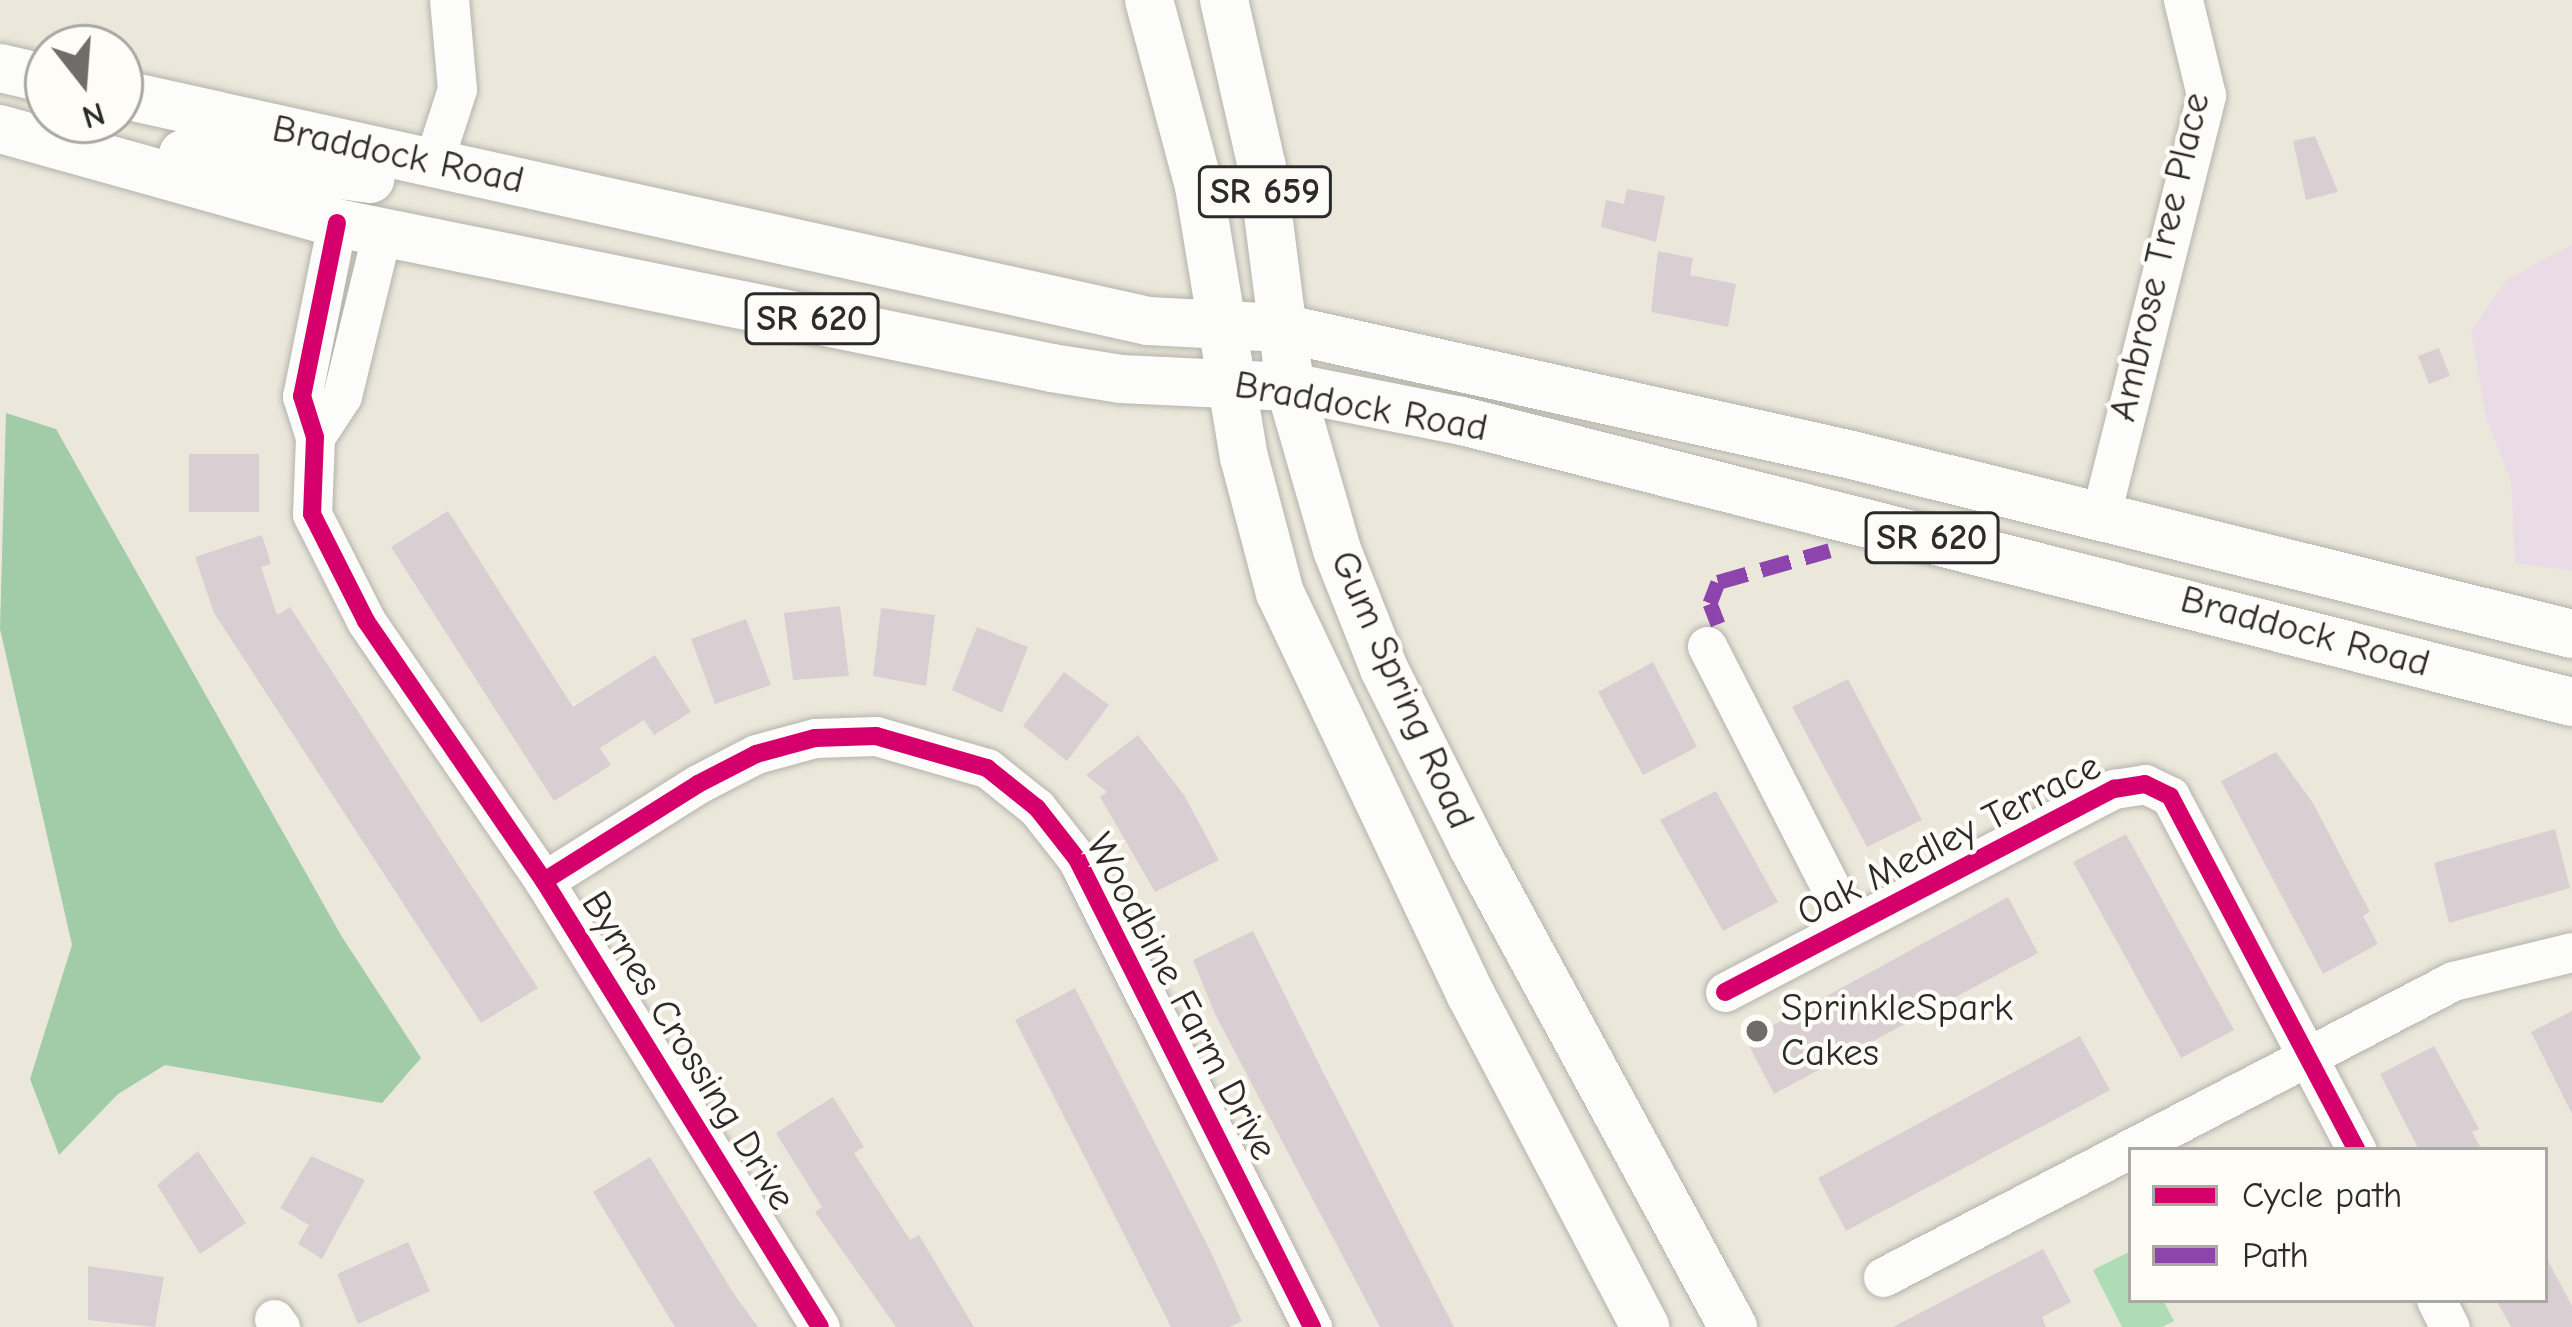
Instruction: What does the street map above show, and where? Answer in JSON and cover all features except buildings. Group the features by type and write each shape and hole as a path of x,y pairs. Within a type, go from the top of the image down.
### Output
{"main road":[{"name":"Gum Spring Road","path":"1149,0 1199,186 1232,383 1280,593 1310,667 1646,1327"},
{"name":"Gum Spring Road","path":"1224,0 1262,166 1290,387 1319,498 1384,669 1733,1327"},
{"name":"Braddock Road","path":"144,99 1148,321 1282,328 2101,514 2572,634"},
{"name":"Braddock Road","path":"0,129 359,228 1052,368 1290,387 1462,421 2572,702"},
{"path":"0,129 365,179 434,163"},
{"path":"1826,513 1862,497 1886,498 2076,534 2101,514"},
{"path":"2346,643 2373,626 2390,628 2572,673"}],"street":[{"path":"434,163 458,89 449,0"},
{"name":"Ambrose Tree Place","path":"2101,514 2206,95 2183,0"},
{"name":"Byrnes Crossing Drive","path":"359,228 302,396 315,436 312,514 366,621 544,881 820,1327"},
{"path":"1707,646 1850,924"},
{"name":"Woodbine Farm Drive","path":"544,881 698,784 756,754 815,738 876,736 987,768 1037,808 1077,859 1312,1327"},
{"name":"Oak Medley Terrace","path":"1725,992 2114,789 2145,784 2170,796 2355,1147"},
{"path":"2132,1147 2453,981 2572,952"},
{"path":"1883,1277 2128,1149"}],"shaded area":[{"path":"2572,245 2572,570 2515,564 2511,481 2486,418 2471,331 2507,279"}],"green space":[{"path":"6,413 56,429 342,937 421,1058 382,1103 165,1065 118,1094 59,1155 30,1079 72,945 0,629"},
{"path":"2128,1252 2128,1303 2165,1303 2174,1321 2162,1327 2122,1327 2093,1270"}],"marked path":[{"path":"1718,624 1710,603 1718,582 1830,550"}],"cycle path":[{"path":"337,223 302,396 315,437 312,514 366,621 544,881 820,1327"},
{"path":"544,881 698,784 756,754 815,738 876,736 987,768 1037,808 1077,859 1312,1327"},
{"path":"1725,992 2114,789 2145,784 2170,796 2355,1147"}],"place":[{"name":"SprinkleSpark Cakes","path":"1757,1031"}]}
